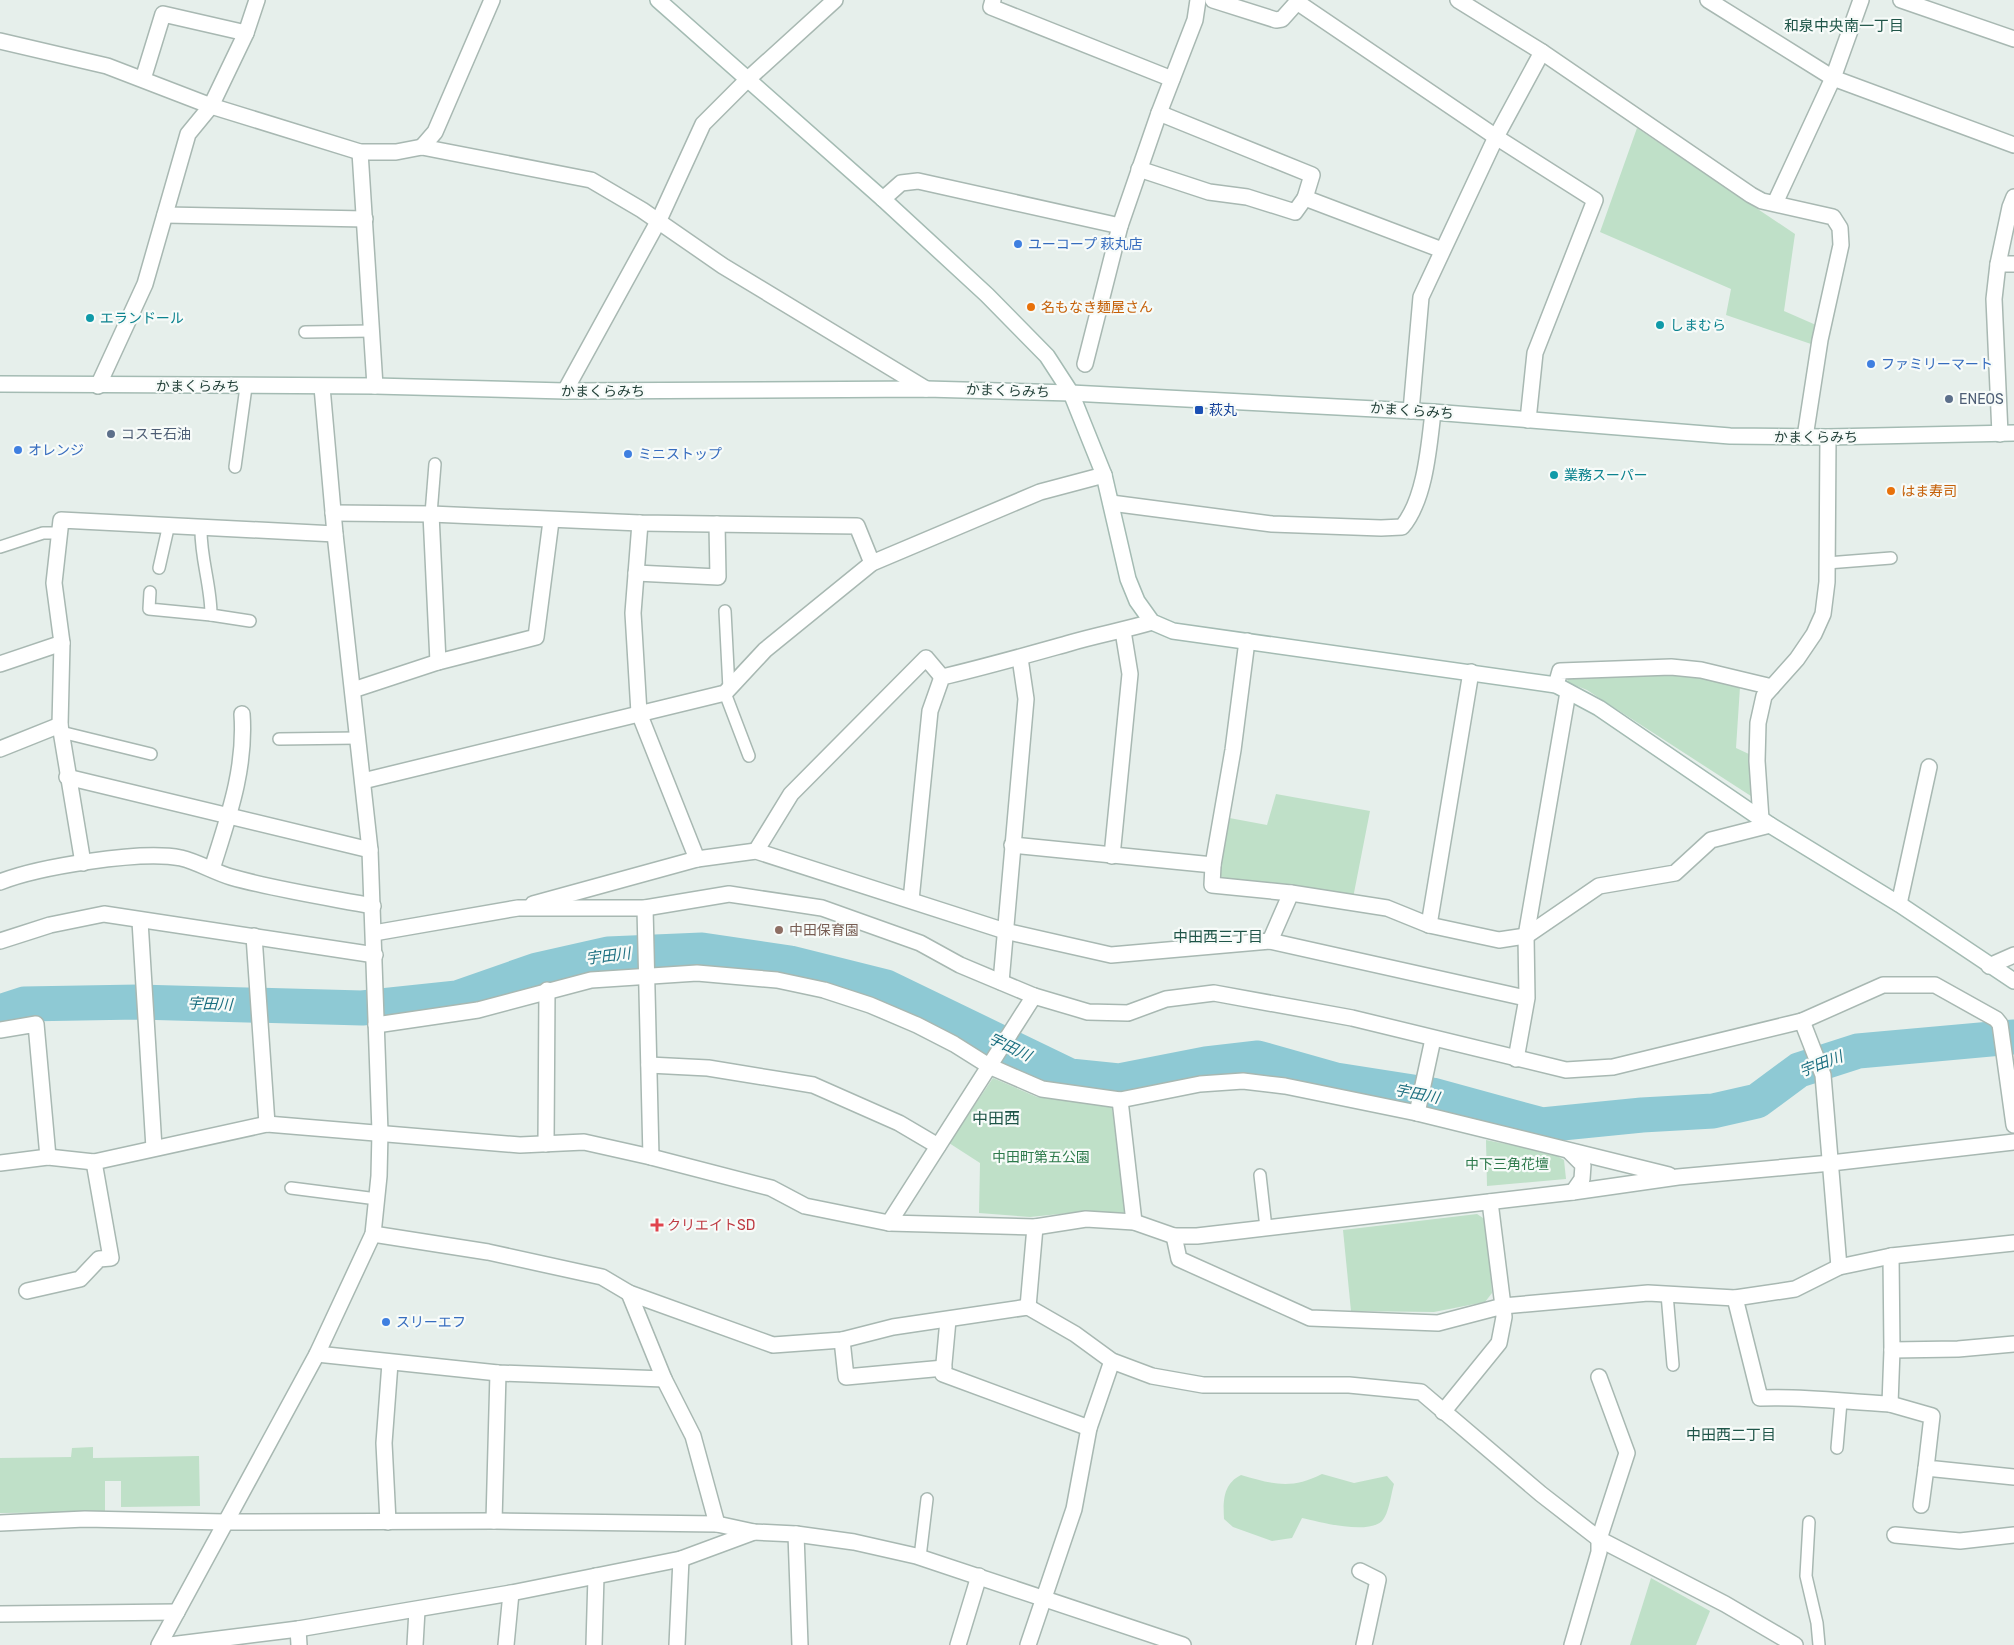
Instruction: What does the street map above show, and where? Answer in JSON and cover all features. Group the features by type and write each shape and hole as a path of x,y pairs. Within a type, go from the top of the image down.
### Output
{"street":[{"path":"98,386 145,284 188,134 211,106 246,33 257,0"},
{"path":"422,147 435,132 492,0"},
{"path":"658,0 883,199 1034,341 1071,393 1104,475 1128,579 1137,601 1152,622 1173,631 1471,672 1562,688 1599,708 1766,822 1899,904 2014,981"},
{"path":"566,391 659,220 703,124 748,79 835,0"},
{"path":"993,0 991,7 1172,79"},
{"path":"1084,364 1120,226 1159,113 1195,20 1198,0"},
{"path":"1213,0 1276,20 1282,19 1298,1 1496,137 1596,200 1535,353 1528,420"},
{"path":"1458,0 1542,52 1751,195 1832,217 1840,228 1842,236 1820,340 1805,438"},
{"path":"1708,0 1832,78 2014,145"},
{"path":"1775,203 1832,78 1862,0"},
{"path":"1901,0 2014,39"},
{"path":"143,79 163,14 246,33"},
{"path":"0,41 107,66 211,106 360,152 396,152 422,147 591,180 659,220 723,266 926,389"},
{"path":"1411,411 1421,297 1496,137 1542,52"},
{"path":"1139,169 1209,192 1247,197 1296,212 1305,198 1312,175 1159,113"},
{"path":"360,152 375,386"},
{"path":"883,199 901,183 918,181 1120,226"},
{"path":"2007,433 1994,300 1998,264 2010,207 2014,197"},
{"path":"1305,198 1442,250"},
{"path":"165,215 365,219"},
{"path":"1998,264 2014,264"},
{"name":"かまくらみち","path":"0,384 246,387 375,386 566,391 926,389 1071,393 1433,412 1730,436 1805,438 2007,433"},
{"path":"160,1645 225,1522 318,1354 373,1234 377,1199 380,1132 370,850 335,534 322,387"},
{"path":"1111,503 1272,524 1402,527 1411,516 1427,465 1433,412"},
{"path":"1766,822 1757,761 1758,723 1764,696 1797,660 1814,634 1823,614 1827,563 1828,437"},
{"path":"363,781 727,691 765,650 872,562 1040,492 1104,475"},
{"path":"333,513 431,514 552,521 857,526 872,562"},
{"path":"431,514 438,662"},
{"path":"83,863 67,776 61,729 62,643 54,583 61,520 169,524 335,534"},
{"path":"353,690 438,662 536,637 552,521"},
{"path":"640,523 633,613 639,712 697,859"},
{"path":"636,573 718,577 717,524"},
{"path":"942,677 1152,622"},
{"path":"1112,856 1130,674 1123,631"},
{"path":"1247,642 1233,750 1212,865 1212,886 1291,893 1386,908 1429,925 1499,940 1526,936 1599,886 1675,873 1711,840 1766,822"},
{"path":"0,664 62,643"},
{"path":"756,851 791,794 926,658 942,677"},
{"path":"1001,982 1026,699 1020,658"},
{"path":"1516,1059 1528,998 1526,936 1562,688 1560,672 1671,667 1701,670 1772,687"},
{"path":"1429,925 1471,672"},
{"path":"911,900 930,711 942,677"},
{"path":"212,870 229,817 240,770 244,739 242,714"},
{"path":"0,750 61,729"},
{"path":"1899,904 1929,767"},
{"path":"67,776 370,850"},
{"path":"1012,845 1212,865"},
{"path":"374,933 518,908 697,859 756,851 1005,932 1111,955 1270,941 1521,997"},
{"path":"0,882 20,874 83,863 153,856 181,858 229,876 279,888 373,906"},
{"path":"1270,941 1291,893"},
{"path":"518,908 645,908 729,894 822,908 920,943 960,964 1034,996 1088,1012 1128,1013 1166,999 1214,993 1352,1018 1566,1070 1613,1067 1802,1021 1883,985 1935,985 1966,1001 1996,1019 2000,1024 2014,1125"},
{"path":"645,908 651,1157"},
{"path":"0,942 50,925 104,914 140,921 254,936 374,955"},
{"path":"140,921 154,1148"},
{"path":"254,936 267,1124"},
{"path":"1989,966 2014,955"},
{"path":"376,1024 478,1010 590,980 698,973 777,980 824,990 917,1025 954,1044 988,1066 1042,1089 1120,1100 1200,1084 1243,1081 1285,1086 1417,1112 1678,1177"},
{"path":"546,1144 547,990"},
{"path":"889,1223 1034,996"},
{"path":"1802,1021 1814,1056 1823,1075 1839,1267"},
{"path":"0,1030 36,1024 48,1157"},
{"path":"1417,1112 1433,1039"},
{"path":"648,1065 708,1068 813,1085 899,1123 938,1146"},
{"path":"1120,1100 1134,1222"},
{"path":"0,1162 48,1157 94,1162 267,1124 520,1145 584,1142 771,1188 805,1206 889,1223 1035,1227 1086,1219 1134,1222 1174,1236 1197,1236 1573,1192 1678,1177 1831,1163 2014,1142"},
{"path":"1569,1151 1583,1164 1582,1178 1573,1192"},
{"path":"26,1291 80,1279 99,1259 111,1258 94,1162"},
{"path":"1443,1412 1499,1343 1504,1317 1490,1202"},
{"path":"1028,1307 1035,1227"},
{"path":"373,1234 488,1252 602,1277 629,1294 774,1345 842,1340 893,1327 948,1320 989,1311 1028,1307 1075,1334 1112,1361 1152,1376 1203,1385 1349,1385 1421,1392 1540,1494 1599,1539 1725,1604 1795,1645"},
{"path":"1174,1236 1179,1259 1310,1318 1438,1323 1503,1306 1648,1293 1735,1298 1795,1289 1839,1267 1891,1256 2014,1243"},
{"path":"1890,1404 1892,1350 1891,1256"},
{"path":"629,1294 664,1379 693,1436 717,1524"},
{"path":"1735,1298 1760,1398 1787,1397 1890,1404 1932,1416 1921,1504"},
{"path":"948,1320 943,1374 1089,1428"},
{"path":"842,1340 846,1377 944,1368"},
{"path":"1892,1350 1958,1349 2014,1344"},
{"path":"318,1354 498,1373 664,1379"},
{"path":"1028,1645 1074,1509 1089,1428 1112,1361"},
{"path":"388,1522 384,1443 390,1363"},
{"path":"494,1521 498,1373"},
{"path":"1572,1645 1599,1552 1599,1539 1627,1453 1599,1377"},
{"path":"1926,1468 2014,1477"},
{"path":"0,1523 85,1519 225,1522 494,1521 717,1524 754,1532 796,1534 854,1542 920,1557 1183,1645"},
{"path":"170,1645 248,1641 298,1629 511,1593 681,1559 754,1532"},
{"path":"796,1534 800,1645"},
{"path":"1895,1535 1960,1541 2014,1535"},
{"path":"677,1645 681,1559"},
{"path":"1360,1571 1378,1580 1364,1645"},
{"path":"594,1645 596,1576"},
{"path":"958,1645 979,1576"},
{"path":"506,1645 511,1593"},
{"path":"415,1645 417,1610"},
{"path":"0,1614 177,1612"},
{"path":"298,1629 299,1645"}],"lane":[{"path":"305,332 372,331"},
{"path":"235,467 246,387"},
{"path":"431,514 435,464"},
{"path":"159,568 169,524"},
{"path":"201,527 200,545 211,597 211,615"},
{"path":"0,546 44,532 60,533"},
{"path":"1827,563 1891,558"},
{"path":"150,592 149,608 250,621"},
{"path":"725,612 727,691 749,756"},
{"path":"61,729 151,754"},
{"path":"279,739 358,738"},
{"path":"1260,1175 1266,1228"},
{"path":"291,1188 377,1199"},
{"path":"1667,1294 1673,1365"},
{"path":"1838,1448 1841,1402"},
{"path":"920,1557 927,1499"},
{"path":"1809,1522 1806,1576 1817,1624 1819,1645"}],"green space":[{"path":"1637,128 1795,234 1784,311 1816,325 1811,344 1726,315 1731,289 1600,232"},
{"path":"1682,673 1740,687 1736,748 1751,755 1754,798 1587,690 1567,682 1569,676"},
{"path":"1276,794 1370,811 1353,898 1224,880 1217,875 1224,817 1267,825"},
{"name":"中田町第五公園","path":"993,1078 1037,1097 1112,1107 1125,1214 1089,1211 1030,1217 979,1213 980,1163 949,1143"},
{"name":"中下三角花壇","path":"1486,1140 1552,1153 1564,1160 1566,1179 1487,1186"},
{"path":"1477,1214 1486,1220 1492,1293 1485,1302 1434,1312 1351,1311 1343,1230"},
{"path":"93,1447 93,1458 199,1456 200,1506 121,1507 121,1481 105,1481 105,1512 0,1513 0,1458 71,1457 72,1448"},
{"path":"1322,1474 1354,1483 1387,1476 1394,1484 1388,1509 1382,1521 1366,1527 1355,1527 1302,1518 1292,1538 1272,1541 1233,1527 1224,1519 1224,1500 1227,1488 1241,1475 1272,1483 1291,1484"},
{"path":"1651,1578 1710,1611 1696,1645 1630,1645"}],"waterway":[{"name":"宇田川","path":"0,1012 24,1004 138,1002 362,1008 457,998 537,970 608,954 702,950 790,963 886,987 1070,1076 1119,1081 1206,1064 1258,1058 1336,1080 1432,1095 1542,1125 1642,1115 1713,1111 1757,1101 1799,1070 1858,1051 2014,1037"}],"place":[{"name":"ユーコープ 萩丸店","path":"1018,244"},
{"name":"名もなき麺屋さん","path":"1031,307"},
{"name":"エランドール","path":"90,318"},
{"name":"しまむら","path":"1660,325"},
{"name":"ファミリーマート","path":"1871,364"},
{"name":"ENEOS","path":"1949,399"},
{"name":"萩丸","path":"1199,410"},
{"name":"コスモ石油","path":"111,434"},
{"name":"オレンジ","path":"18,450"},
{"name":"ミニストップ","path":"628,454"},
{"name":"業務スーパー","path":"1554,475"},
{"name":"はま寿司","path":"1891,491"},
{"name":"中田保育園","path":"779,930"},
{"name":"クリエイトSD","path":"657,1225"},
{"name":"スリーエフ","path":"386,1322"}],"district":[{"name":"和泉中央南一丁目","path":"1844,26"},
{"name":"中田西三丁目","path":"1218,937"},
{"name":"中田西","path":"996,1118"},
{"name":"中田西二丁目","path":"1731,1435"}]}
